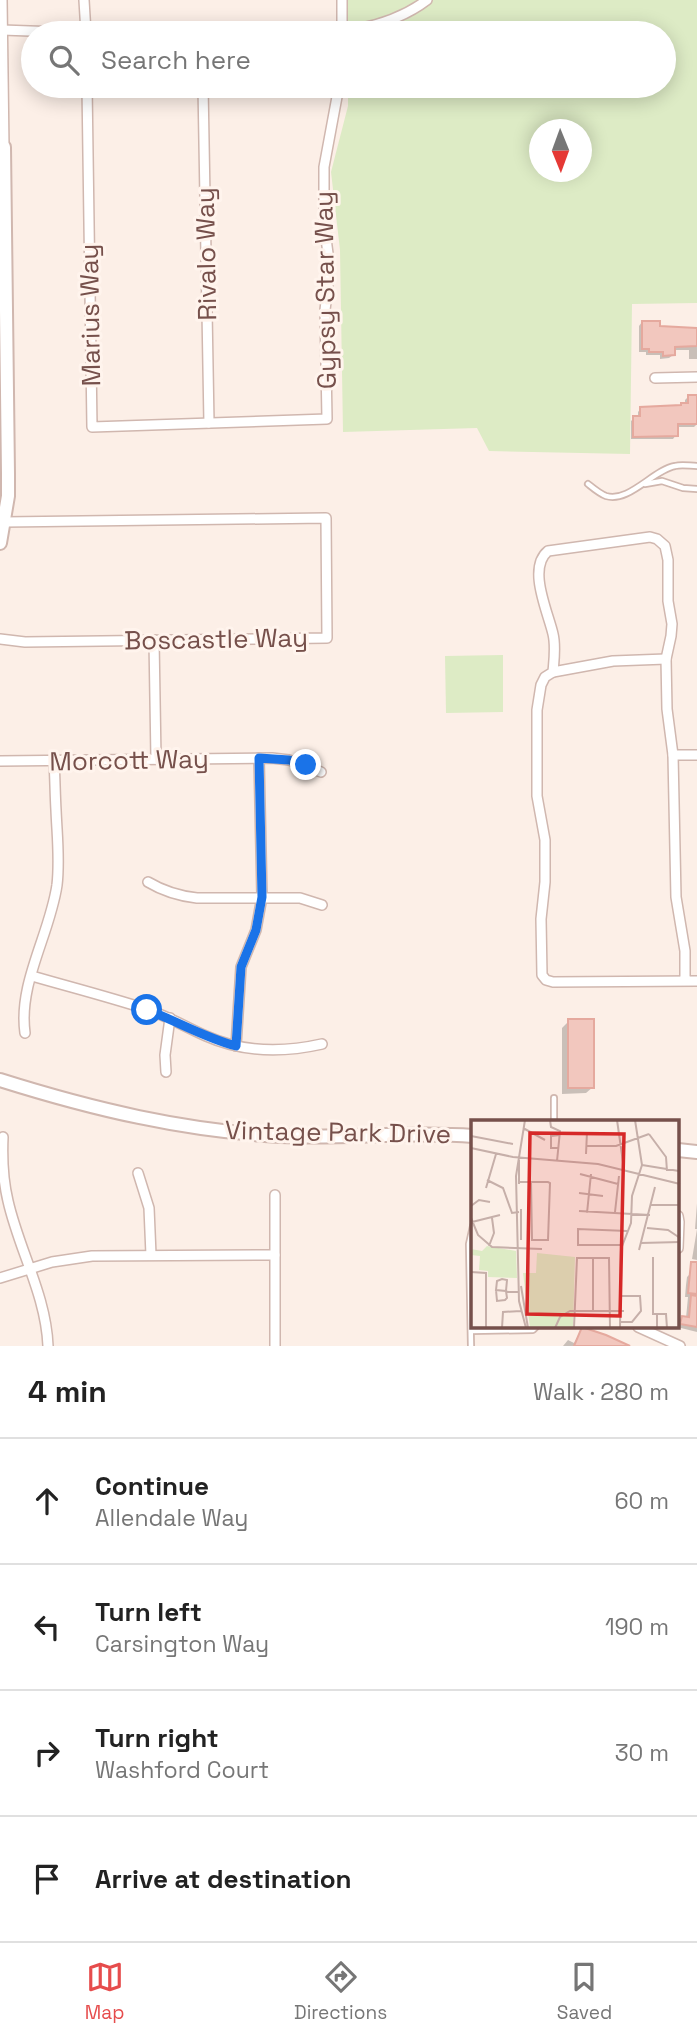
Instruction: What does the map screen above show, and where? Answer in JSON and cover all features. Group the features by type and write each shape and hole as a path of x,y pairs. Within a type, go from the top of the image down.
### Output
{"street":[{"path":"0,543 5,522 8,474 2,187 2,0"},
{"path":"84,0 85,21"},
{"path":"342,0 342,21"},
{"path":"390,21 427,0"},
{"path":"1,30 21,31"},
{"name":"Marius Way","path":"87,98 92,427 209,423"},
{"name":"Rivalo Way","path":"203,98 209,423"},
{"name":"Gypsy Star Way","path":"209,423 327,419 325,310 330,268 324,223 324,167 337,98"},
{"path":"655,378 697,377"},
{"name":"Boscastle Way","path":"0,639 25,642 327,638 327,518 5,522"},
{"path":"554,672 554,637 538,576 544,553 650,537 662,542 667,551 668,601 672,624 666,659 667,709 673,755 676,897 685,951 685,981"},
{"path":"153,640 156,759"},
{"path":"666,659 614,661 554,672 545,677 541,685 537,710 537,796 545,841 541,970 546,980 553,982 697,981"},
{"path":"673,755 697,755"},
{"path":"236,1046 241,967 256,930 262,897 259,758"},
{"name":"Morcott Way","path":"0,761 259,758 289,760 321,772"},
{"path":"25,1032 24,1005 52,911 57,883 59,860 54,761"},
{"path":"148,882 165,891 197,898 300,898 323,905"},
{"path":"32,976 147,1010 236,1046 281,1051 323,1044"},
{"path":"166,1072 165,1055 170,1018"},
{"name":"Vintage Park Drive","path":"0,1080 134,1117 232,1132 332,1137 425,1134 471,1136"},
{"path":"3,1137 4,1182 8,1204 46,1321 48,1346"},
{"path":"138,1173 149,1208 151,1255"},
{"path":"275,1195 275,1346"},
{"path":"0,1279 30,1268 72,1258 275,1255"},
{"path":"660,1331 680,1346"}],"lane":[{"path":"588,484 607,497 622,496 655,474 675,466 697,466"},
{"path":"641,485 662,481 683,488 697,489"},
{"path":"554,1098 554,1120"},
{"path":"471,1237 471,1265"},
{"path":"471,1328 471,1346"},
{"path":"471,1331 535,1328"}],"green space":[{"path":"348,0 697,0 697,303 632,304 630,454 489,451 477,428 343,432 340,250 331,172 348,98 676,98 676,21 348,21"},
{"path":"503,655 503,712 446,713 445,656"}],"building":[{"path":"642,321 660,321 660,326 697,328 697,346 675,347 675,355 663,356 663,352 642,349"},
{"path":"688,395 697,395 697,424 678,424 678,436 633,437 633,416 640,416 640,407 681,405 688,403"},
{"path":"568,1019 594,1019 594,1088 568,1088"},
{"path":"691,1262 697,1262 697,1294 688,1293"},
{"path":"691,1295 697,1296 697,1327 680,1324 682,1316 689,1317"},
{"path":"582,1328 585,1328 630,1346 574,1346"}],"route":[{"path":"147,1010 236,1046 241,967 256,930 262,897 259,758 289,760 306,765"}]}
